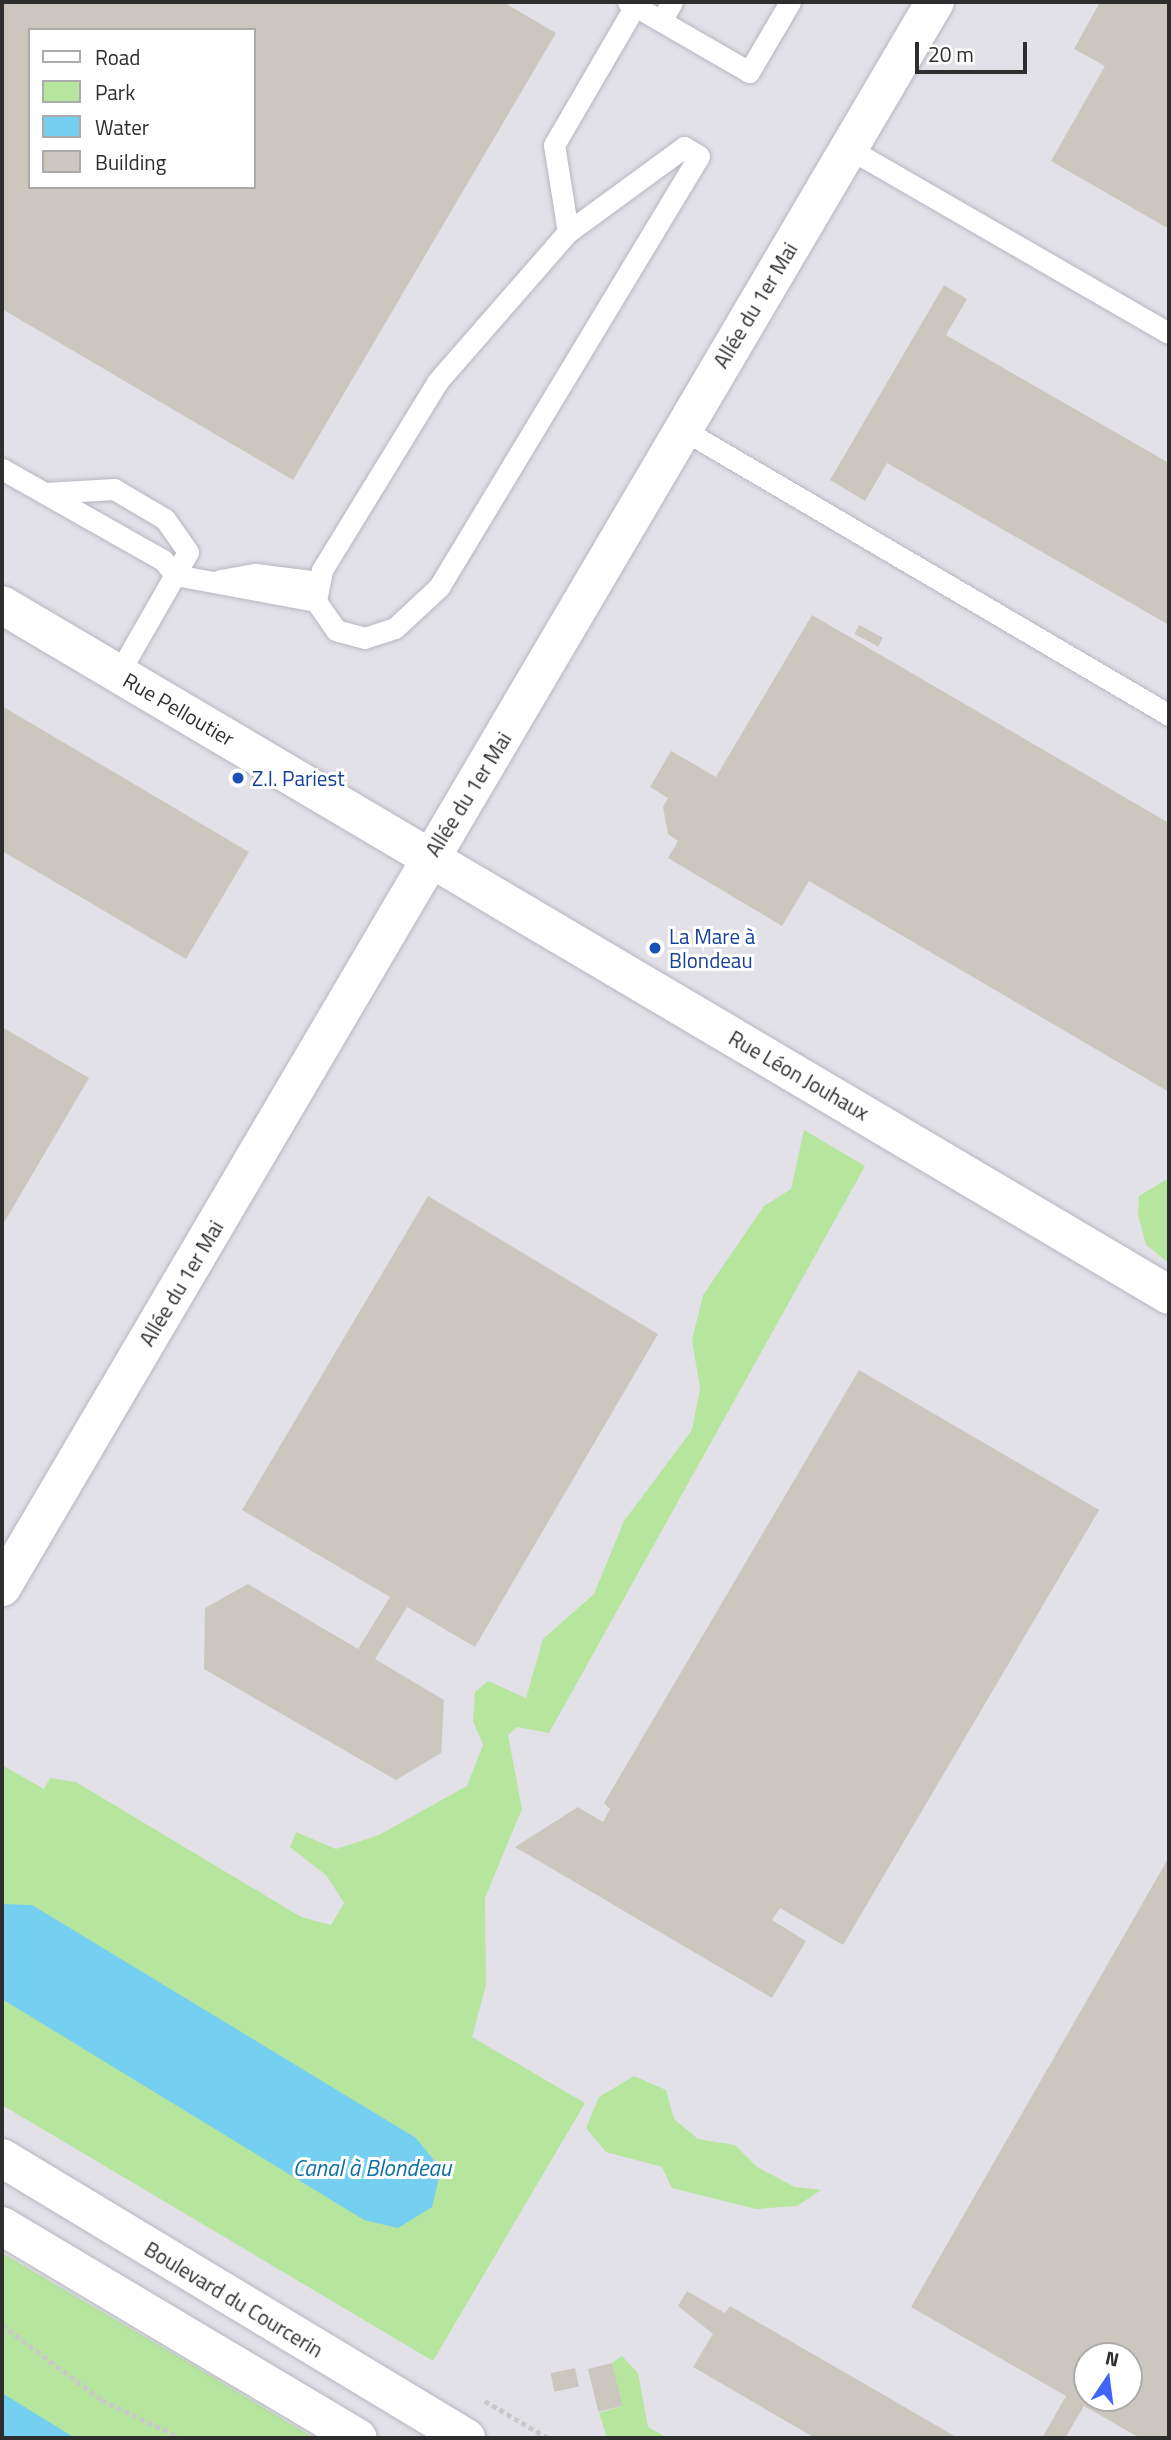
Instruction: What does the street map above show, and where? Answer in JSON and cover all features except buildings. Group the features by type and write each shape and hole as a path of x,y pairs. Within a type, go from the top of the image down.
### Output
{"street":[{"name":"Allée du 1er Mai","path":"2,1587 428,856 935,2"},
{"name":"Rue Pelloutier","path":"2,605 428,856"},
{"name":"Rue Léon Jouhaux","path":"428,856 1169,1295"},
{"name":"Boulevard du Courcerin","path":"2,2158 447,2434"},
{"path":"2,2226 358,2438"}],"lane":[{"path":"661,21 672,2"},
{"path":"568,232 554,145 631,4 749,72 790,2"},
{"path":"684,148 699,156 467,546 428,600 409,620 365,638 336,630 317,592 336,541 438,382 515,285 568,232 684,148"},
{"path":"848,148 1169,333"},
{"path":"682,429 1169,715"},
{"path":"2,469 163,560 176,575 219,580 255,574 317,592"},
{"path":"45,493 114,489 165,519 188,552 118,674"}],"path":[{"path":"2,2325 102,2400 181,2438"}],"shaded area":[{"path":"2,2 1169,2 1169,2438 2,2438"}],"green space":[{"path":"804,1130 865,1166 549,1733 517,1727 508,1735 522,1809 485,1898 486,1985 472,2037 585,2103 433,2361 2,2105 2,1765 44,1789 50,1778 76,1782 301,1917 331,1925 344,1903 326,1875 290,1847 296,1832 336,1849 379,1835 467,1786 483,1745 473,1721 475,1692 488,1681 526,1698 543,1639 594,1594 624,1521 692,1430 700,1388 692,1340 703,1295 764,1206 791,1189"},
{"path":"1169,1178 1169,1263 1146,1245 1138,1214 1139,1196"},
{"path":"634,2076 666,2090 674,2119 698,2139 735,2145 757,2167 795,2187 821,2190 797,2206 756,2209 672,2188 662,2167 606,2152 586,2128 599,2097"},
{"path":"2,2253 198,2368 314,2438 2,2438"},
{"path":"622,2356 638,2373 648,2427 668,2438 607,2438 599,2413 622,2406 612,2363"}],"water":[{"name":"Canal à Blondeau","path":"2,1904 32,1905 416,2138 441,2169 432,2207 398,2228 364,2220 2,1999"},
{"path":"2,2393 75,2438 2,2438"}],"place":[{"name":"Z.I. Pariest","path":"238,778"},
{"name":"La Mare à Blondeau","path":"655,948"}]}
